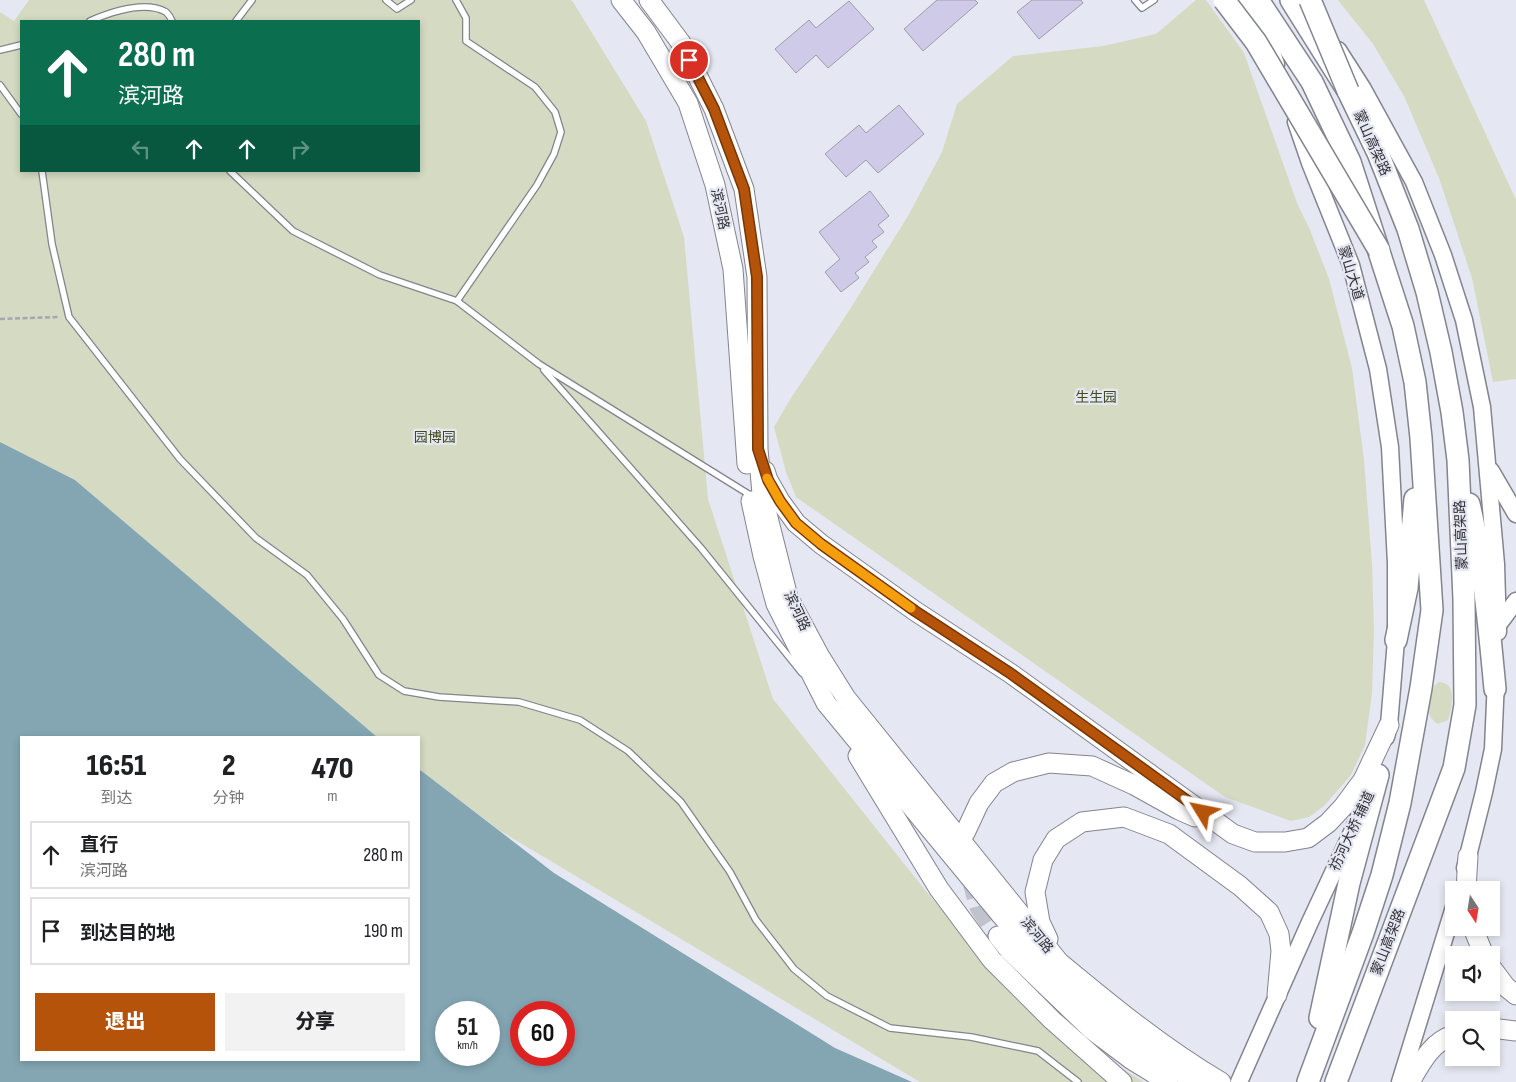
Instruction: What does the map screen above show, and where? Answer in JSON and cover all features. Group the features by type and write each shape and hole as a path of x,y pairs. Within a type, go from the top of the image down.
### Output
{"highway":[{"path":"1224,0 1256,42 1379,250"},
{"name":"蒙山高架路","path":"1258,0 1312,82 1350,162 1403,326 1415,382 1422,445 1432,610 1400,803 1382,875 1363,933 1307,1082"},
{"name":"蒙山高架路","path":"1291,0 1348,91 1378,153 1408,229 1427,292 1448,386 1458,460 1465,630 1465,705 1454,768 1336,1082"},
{"path":"1310,0 1348,91"},
{"path":"1396,640 1407,588 1413,509 1422,445"},
{"path":"1458,460 1478,539 1486,591 1495,689"},
{"path":"1307,1082 1349,883 1378,775"}],"main road":[{"name":"滨河路","path":"620,0 646,32 688,103 715,185 733,269 750,495 763,556 776,604 826,703 1001,915 1068,990 1150,1052 1195,1082"},
{"name":"滨河路","path":"649,0 680,43 714,109 744,189 757,277 758,449 762,494 788,597 819,655 846,698 1059,962 1095,992 1191,1064 1221,1082"},
{"name":"蒙山大道","path":"1242,0 1266,35 1310,163 1351,265 1378,369 1390,447 1396,563"},
{"path":"1306,0 1363,90 1414,182 1443,254 1464,320 1482,407 1496,564 1498,625 1493,749 1461,881"},
{"path":"758,449 768,480 780,501 796,523 821,544 915,611 1010,673 1233,834"},
{"path":"1488,464 1516,514"},
{"name":"祊河大桥 辅道","path":"1242,1076 1378,775 1389,725 1396,640 1396,563"},
{"path":"1498,625 1516,601"},
{"path":"826,703 939,889 992,960 1052,1020 1122,1082"},
{"path":"965,833 979,803 994,783 1013,772 1048,763 1092,766 1134,785 1179,810 1255,842 1286,842 1308,838 1328,823 1343,807 1363,780 1389,725"},
{"path":"1059,962 1040,922 1035,892 1043,860 1056,839 1082,822 1124,817 1169,834 1240,886 1269,912 1279,934 1281,951 1278,995"},
{"path":"1467,881 1468,856"},
{"path":"998,936 1010,951 1092,1030 1132,1060 1168,1082"},
{"path":"1400,1082 1445,936"},
{"path":"1500,979 1516,995"},
{"path":"1500,1029 1516,1031"},
{"path":"1410,1082 1426,1054 1445,1039"}],"lane":[{"path":"237,20 252,0"},
{"path":"386,0 397,8 411,0"},
{"path":"456,0 466,18 466,41 535,87 555,112 561,132 554,154 538,185 457,301"},
{"path":"1135,0 1142,8 1154,0"},
{"path":"92,20 114,10 146,4 166,12 171,20"},
{"path":"0,50 20,45"},
{"path":"0,85 20,113"},
{"path":"42,172 52,244 69,317 180,459 256,538 307,575 343,619 379,675 404,690 439,698 519,702 580,720 628,751 681,802 730,872 756,920 794,969 827,996 890,1028 972,1036 1038,1051 1078,1082"},
{"path":"231,172 294,231 380,275 457,301 539,364 750,495"},
{"path":"539,364 701,548 826,703"}],"path":[{"path":"0,319 69,317"}],"green space":[{"name":"园博园","path":"29,0 571,0 646,121 684,237 708,499 773,699 929,895 1032,1013 1144,1082 920,1082 499,830 420,770 420,736 376,736 75,480 0,442 0,12 14,21"},
{"name":"生生园","path":"1196,0 1206,0 1244,53 1297,203 1310,230 1329,279 1352,368 1364,460 1372,564 1374,629 1372,693 1365,745 1351,775 1324,806 1309,817 1291,821 1225,797 796,497 786,472 774,427 908,216 942,152 957,104 1013,56 1103,46 1156,34"},
{"path":"1338,0 1424,0 1516,200 1516,379 1493,382 1472,278 1439,178 1404,96 1373,44"},
{"path":"1439,682 1445,683 1449,687 1452,696 1448,720 1438,724 1430,715 1428,703 1431,691"}],"water":[{"path":"0,442 75,480 376,736 20,736 20,1061 420,1061 420,770 554,873 835,1048 912,1082 0,1082"}],"building":[{"path":"937,0 975,0 978,3 923,51 904,29"},
{"path":"1032,0 1081,0 1083,3 1039,39 1017,12"},
{"path":"849,1 874,29 828,68 816,55 796,73 775,49 809,20 816,28"},
{"path":"899,105 924,134 878,173 866,160 846,177 825,154 859,125 866,133"},
{"path":"870,191 889,216 878,225 884,232 872,241 877,247 865,257 869,262 855,273 859,278 841,292 825,272 840,259 819,232"}],"tunnel":[{"path":"971,879 979,907 998,936"}],"slow traffic":[{"path":"767,478 780,501 796,523 821,544 911,608"}],"route":[{"path":"689,60 714,109 744,189 757,277 758,449 768,480 780,501 796,523 821,544 915,611 1010,673 1203,812"}]}
